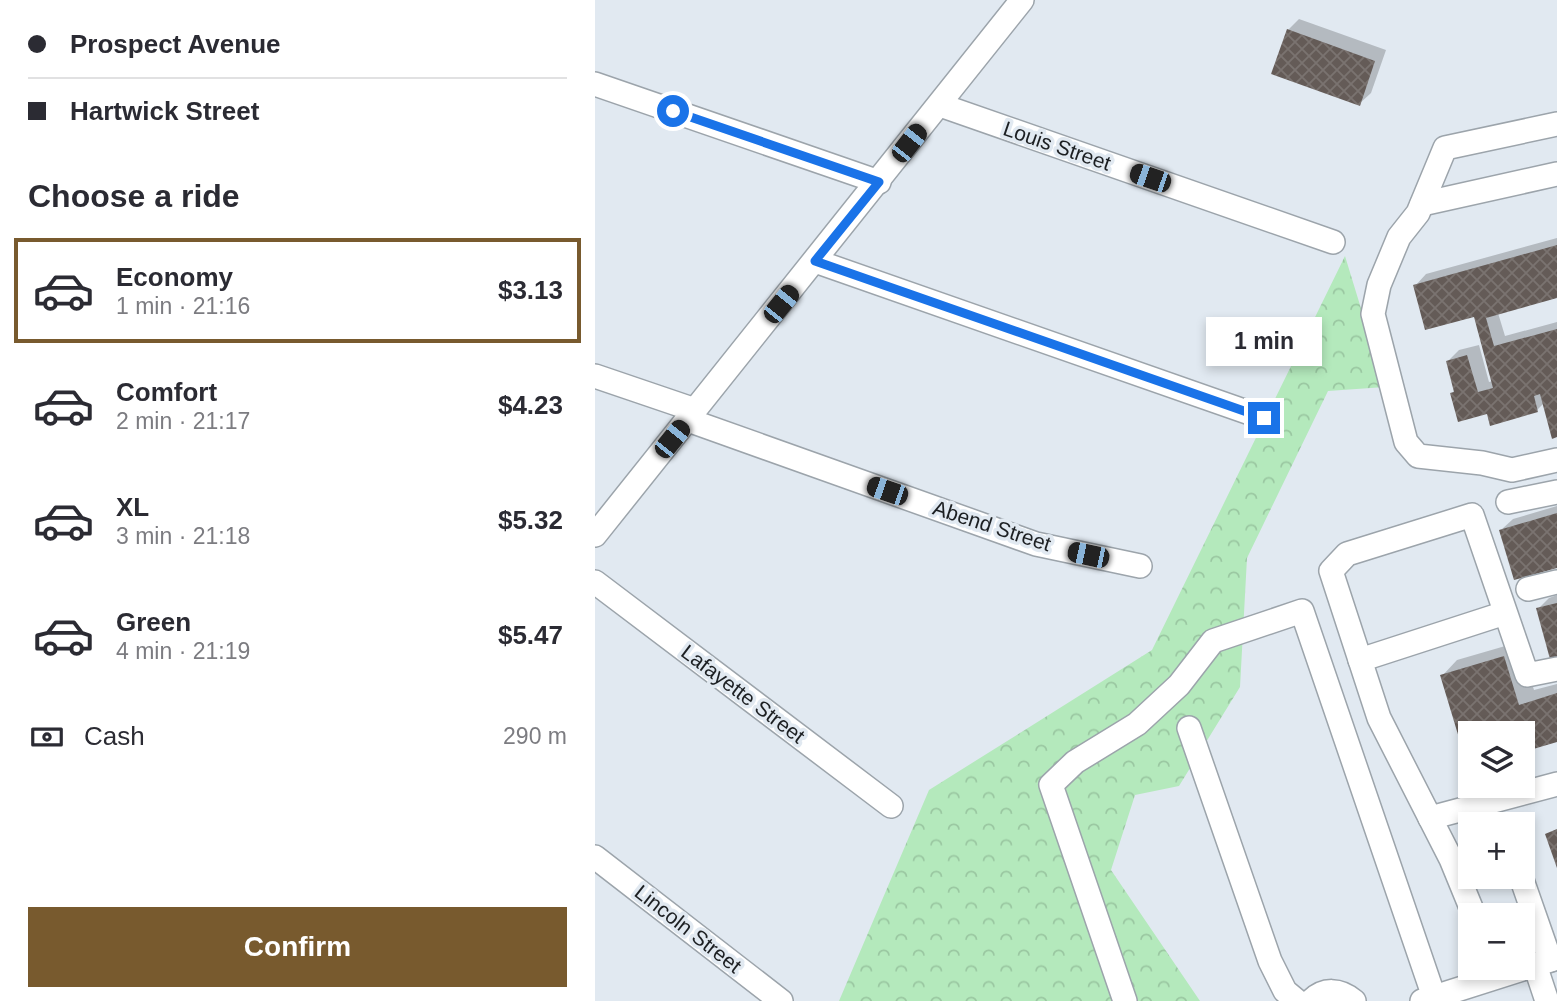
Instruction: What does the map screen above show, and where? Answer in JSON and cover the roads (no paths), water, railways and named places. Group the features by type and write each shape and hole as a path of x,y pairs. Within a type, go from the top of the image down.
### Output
{"street":[{"path":"595,535 1023,0"},
{"path":"595,84 879,182"},
{"name":"Louis Street","path":"940,105 1333,242"},
{"path":"1557,124 1445,148 1418,213 1399,237 1379,285 1373,314 1406,442 1418,456 1482,463 1512,470 1557,460"},
{"path":"1422,204 1557,174"},
{"path":"815,261 1264,418"},
{"name":"Abend Street","path":"595,376 1036,544 1140,566"},
{"path":"1507,502 1557,492"},
{"path":"1469,903 1451,859 1379,718 1331,571 1347,554 1472,515 1527,676 1557,669"},
{"name":"Lafayette Street","path":"595,582 891,806"},
{"path":"1528,589 1557,582"},
{"path":"1125,1001 1051,785 1075,762 1137,724 1179,685 1213,641 1302,611 1428,999 1477,980"},
{"path":"1360,660 1509,623"},
{"path":"1189,728 1276,976 1285,991 1297,1001"},
{"path":"1430,818 1557,783"},
{"name":"Lincoln Street","path":"595,857 781,1001"},
{"path":"1525,889 1548,961 1547,1001"},
{"path":"1311,1001 1320,993 1329,991 1338,991 1354,1001"}]}
